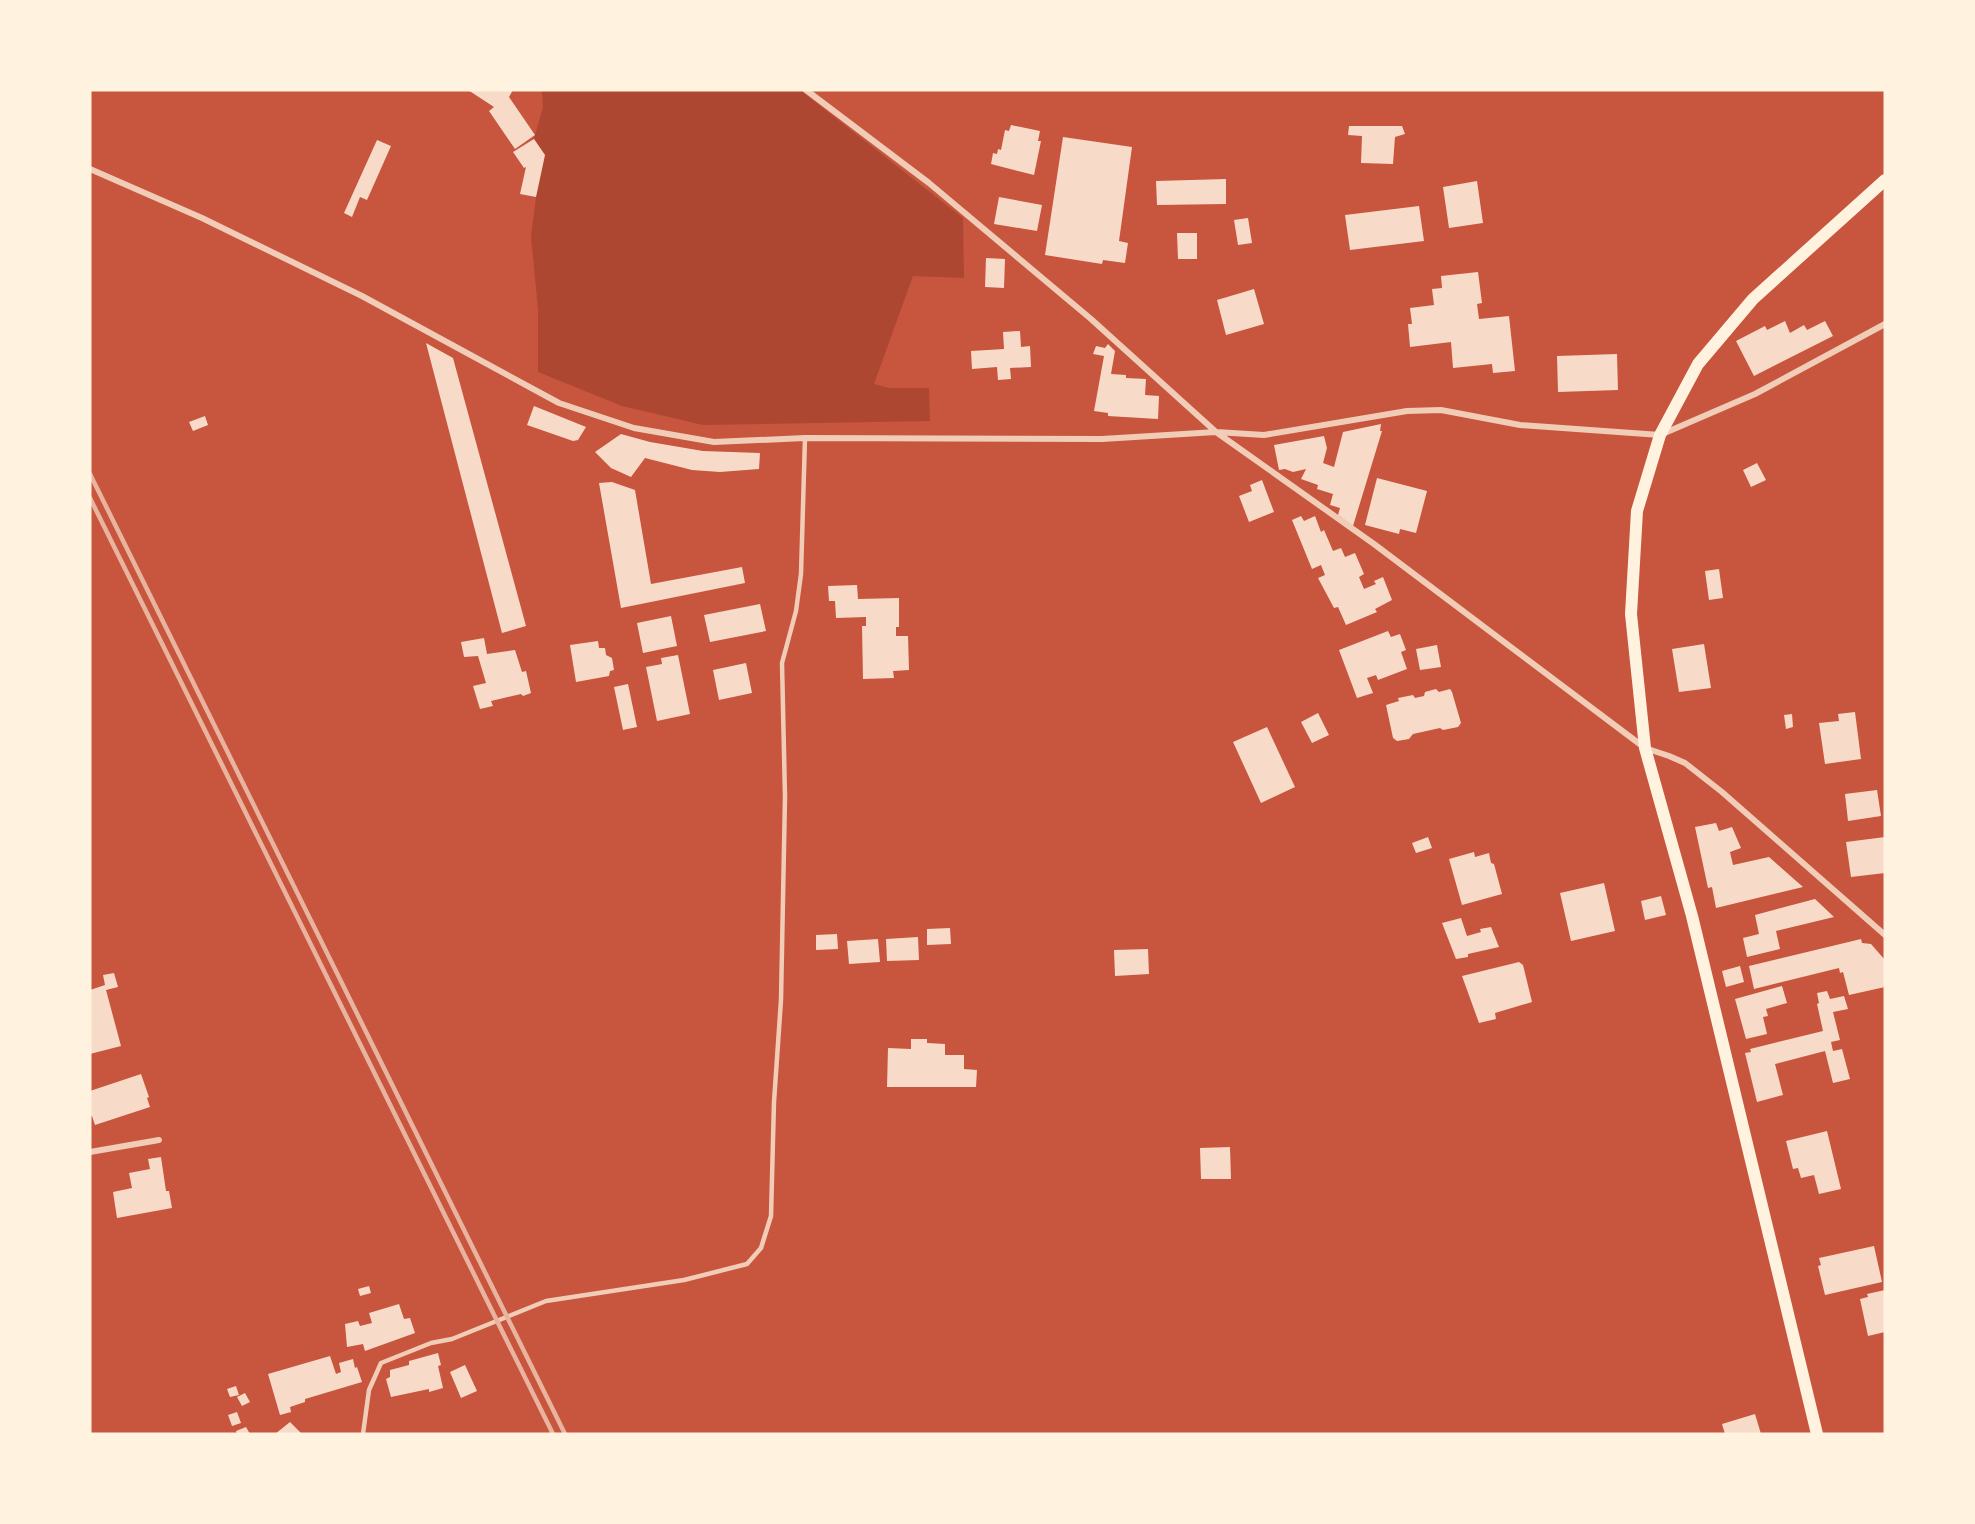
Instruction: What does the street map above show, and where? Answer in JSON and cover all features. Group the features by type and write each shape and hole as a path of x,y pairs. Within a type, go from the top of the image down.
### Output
{"main road":[{"path":"1817,1434 1692,916 1645,748 1631,614 1637,511 1660,435 1698,364 1753,299 1885,180"}],"street":[{"path":"806,90 938,190 1091,319 1216,432 1374,544 1645,748 1685,763 1722,792 1885,935"},
{"path":"90,170 202,218 362,296 559,403 634,428 714,442 804,438 1102,439 1216,432 1264,435 1407,411 1441,410 1520,425 1660,435 1755,394 1885,324"},
{"path":"90,1152 159,1140"}],"lane":[{"path":"363,1434 369,1390 381,1363 431,1343 452,1339 546,1301 684,1280 747,1264 761,1248 771,1216 774,1102 781,1000 785,796 783,663 796,611 801,574 804,438"}],"shaded area":[{"path":"542,90 800,90 963,218 964,278 913,276 874,384 889,388 929,388 930,421 703,425 622,406 538,372 538,309 531,237 536,197 545,155 534,139 543,107"}],"building":[{"path":"468,90 513,90 509,97 535,135 515,149 489,111 494,107"},
{"path":"1011,125 1040,131 1038,141 1041,141 1034,175 991,164 993,153 997,154 998,149 1001,150 1005,130 1009,131"},
{"path":"1349,126 1402,126 1405,134 1395,137 1393,164 1361,163 1362,136 1348,135"},
{"path":"1063,137 1132,147 1119,241 1128,243 1125,263 1103,260 1102,264 1045,255"},
{"path":"534,139 545,155 536,197 520,194 526,167 524,168 513,152"},
{"path":"377,140 391,146 367,200 360,197 352,217 344,213"},
{"path":"1226,179 1226,204 1157,205 1156,181"},
{"path":"1477,181 1483,223 1449,228 1443,187"},
{"path":"999,197 1042,205 1037,231 994,224"},
{"path":"1419,206 1424,241 1350,250 1345,215"},
{"path":"1248,218 1252,243 1238,245 1234,220"},
{"path":"1177,233 1197,233 1197,259 1178,259"},
{"path":"986,258 1005,259 1004,288 985,287"},
{"path":"1478,272 1482,303 1477,304 1479,319 1509,316 1515,371 1493,373 1492,364 1453,368 1451,342 1410,347 1408,324 1412,324 1410,308 1434,305 1432,289 1442,288 1441,276"},
{"path":"1254,289 1264,324 1226,335 1217,300"},
{"path":"1785,321 1790,333 1804,325 1807,330 1825,321 1833,336 1754,376 1736,341 1765,326 1767,330"},
{"path":"1020,331 1021,347 1030,346 1031,367 1010,368 1011,379 998,380 997,367 972,369 971,351 1004,349 1003,332"},
{"path":"426,343 453,358 526,626 502,633"},
{"path":"1108,344 1115,351 1111,374 1126,375 1126,378 1146,379 1145,395 1159,396 1158,419 1108,416 1108,413 1094,411 1104,356 1093,354 1096,346 1105,348"},
{"path":"1617,354 1618,390 1558,392 1557,356"},
{"path":"534,406 586,427 578,440 573,441 527,425"},
{"path":"205,416 208,425 193,431 189,422"},
{"path":"1381,424 1380,431 1382,431 1353,526 1338,515 1340,508 1330,505 1333,494 1317,489 1318,485 1301,479 1306,469 1293,472 1285,469 1279,470 1274,445 1324,436 1327,448 1323,463 1334,467 1343,432"},
{"path":"621,434 650,442 703,451 760,453 759,469 720,472 692,470 645,458 631,477 611,468 595,452"},
{"path":"1757,463 1766,480 1751,487 1743,470"},
{"path":"1377,478 1427,491 1416,533 1400,529 1399,534 1365,525"},
{"path":"1262,480 1274,512 1249,522 1239,496 1252,491 1250,485"},
{"path":"612,482 635,490 651,584 742,567 745,583 621,608 599,483"},
{"path":"1301,516 1304,521 1315,516 1321,532 1324,530 1333,551 1341,548 1345,557 1355,553 1364,574 1359,577 1364,589 1376,584 1374,581 1383,577 1392,600 1375,609 1377,612 1346,625 1338,607 1334,608 1318,578 1325,575 1321,565 1312,569 1292,520"},
{"path":"1719,569 1723,598 1709,600 1705,571"},
{"path":"857,585 858,599 899,598 899,627 896,627 896,636 908,636 909,670 893,671 894,678 863,679 862,626 866,626 866,617 836,618 835,601 829,601 828,586"},
{"path":"760,604 766,631 710,642 704,615"},
{"path":"671,616 677,646 643,653 637,623"},
{"path":"1388,631 1391,637 1400,634 1406,650 1401,652 1407,669 1378,680 1376,675 1367,678 1373,693 1357,698 1339,650"},
{"path":"484,638 487,654 515,650 522,672 526,671 531,693 491,701 493,706 480,709 473,686 486,683 478,656 464,657 461,642"},
{"path":"598,641 599,648 605,648 606,655 612,658 614,670 610,671 609,676 576,682 570,645"},
{"path":"1704,644 1711,688 1679,692 1672,649"},
{"path":"1437,645 1441,667 1420,670 1416,649"},
{"path":"678,655 690,714 657,721 646,667 662,664 661,658"},
{"path":"746,663 752,693 719,700 713,670"},
{"path":"628,684 637,727 623,730 614,687"},
{"path":"1436,689 1439,692 1450,689 1452,692 1461,723 1458,727 1413,734 1409,739 1397,741 1393,738 1386,705 1399,701 1398,698 1413,695 1415,698 1424,696 1425,692"},
{"path":"1855,712 1861,759 1825,764 1819,723 1839,721 1838,714"},
{"path":"1318,713 1329,735 1312,743 1301,722"},
{"path":"1792,714 1793,727 1786,729 1784,715"},
{"path":"1267,727 1295,787 1261,803 1233,742"},
{"path":"1877,790 1881,816 1848,821 1845,794"},
{"path":"1716,823 1719,831 1732,827 1741,848 1730,852 1733,865 1769,857 1803,887 1716,908 1712,887 1708,888 1695,827"},
{"path":"1428,837 1432,848 1416,853 1412,843"},
{"path":"1885,837 1885,873 1851,877 1846,842"},
{"path":"1474,852 1475,857 1489,853 1502,894 1462,905 1449,859"},
{"path":"1604,883 1615,931 1571,941 1560,893"},
{"path":"1661,896 1666,915 1645,920 1641,901"},
{"path":"1815,899 1834,917 1776,931 1780,949 1747,957 1743,938 1759,934 1755,915"},
{"path":"1461,918 1467,936 1481,932 1480,929 1491,927 1499,947 1456,959 1442,923"},
{"path":"950,928 951,944 927,945 927,929"},
{"path":"837,934 838,949 816,950 816,935"},
{"path":"918,937 919,960 887,961 886,939"},
{"path":"878,939 880,962 849,964 847,941"},
{"path":"1861,939 1862,943 1871,944 1885,960 1885,987 1849,995 1843,972 1840,973 1839,968 1754,989 1749,966"},
{"path":"1148,949 1149,974 1115,976 1114,950"},
{"path":"1519,962 1523,965 1532,1002 1495,1013 1496,1019 1479,1023 1462,976"},
{"path":"1740,966 1744,982 1726,987 1722,971"},
{"path":"114,973 118,987 106,990 121,1046 90,1054 90,990 105,985 103,975"},
{"path":"1782,986 1787,1003 1766,1009 1768,1016 1763,1017 1767,1034 1746,1039 1735,999"},
{"path":"1827,991 1830,999 1844,996 1848,1009 1833,1012 1840,1040 1831,1042 1833,1051 1842,1049 1850,1079 1833,1083 1825,1051 1775,1064 1783,1095 1757,1102 1745,1053 1751,1052 1750,1049 1823,1031 1817,993"},
{"path":"911,1039 927,1039 927,1043 945,1044 945,1055 964,1055 964,1069 977,1070 976,1087 887,1087 888,1048 911,1049"},
{"path":"141,1074 150,1107 95,1125 92,1116 90,1117 90,1091"},
{"path":"1827,1131 1841,1189 1819,1194 1814,1175 1801,1178 1798,1168 1793,1169 1786,1141"},
{"path":"1230,1147 1231,1179 1201,1179 1200,1148"},
{"path":"161,1157 166,1191 169,1191 172,1208 117,1218 113,1192 132,1188 129,1173 150,1169 148,1159"},
{"path":"1874,1246 1882,1282 1825,1295 1818,1266 1821,1265 1819,1258"},
{"path":"369,1286 371,1293 360,1296 358,1289"},
{"path":"1885,1290 1885,1332 1868,1336 1860,1299 1868,1297 1867,1294"},
{"path":"399,1304 404,1319 410,1318 415,1333 365,1351 363,1344 347,1347 345,1324 358,1321 360,1326 372,1323 369,1313"},
{"path":"438,1353 441,1365 438,1366 443,1388 391,1397 386,1379 390,1377 390,1370 409,1365 409,1361"},
{"path":"330,1356 336,1374 341,1372 339,1363 353,1359 362,1382 305,1399 305,1402 290,1407 291,1412 280,1415 268,1374"},
{"path":"465,1365 477,1391 461,1398 450,1372"},
{"path":"236,1386 239,1395 230,1397 227,1389"},
{"path":"245,1393 250,1402 242,1406 237,1397"},
{"path":"237,1412 241,1423 232,1426 228,1415"},
{"path":"1755,1414 1761,1434 1725,1434 1722,1424"},
{"path":"290,1422 302,1434 275,1434"},
{"path":"246,1427 250,1434 237,1434 236,1431"}],"railway":[{"path":"90,474 565,1434"},
{"path":"90,498 553,1434"}]}
